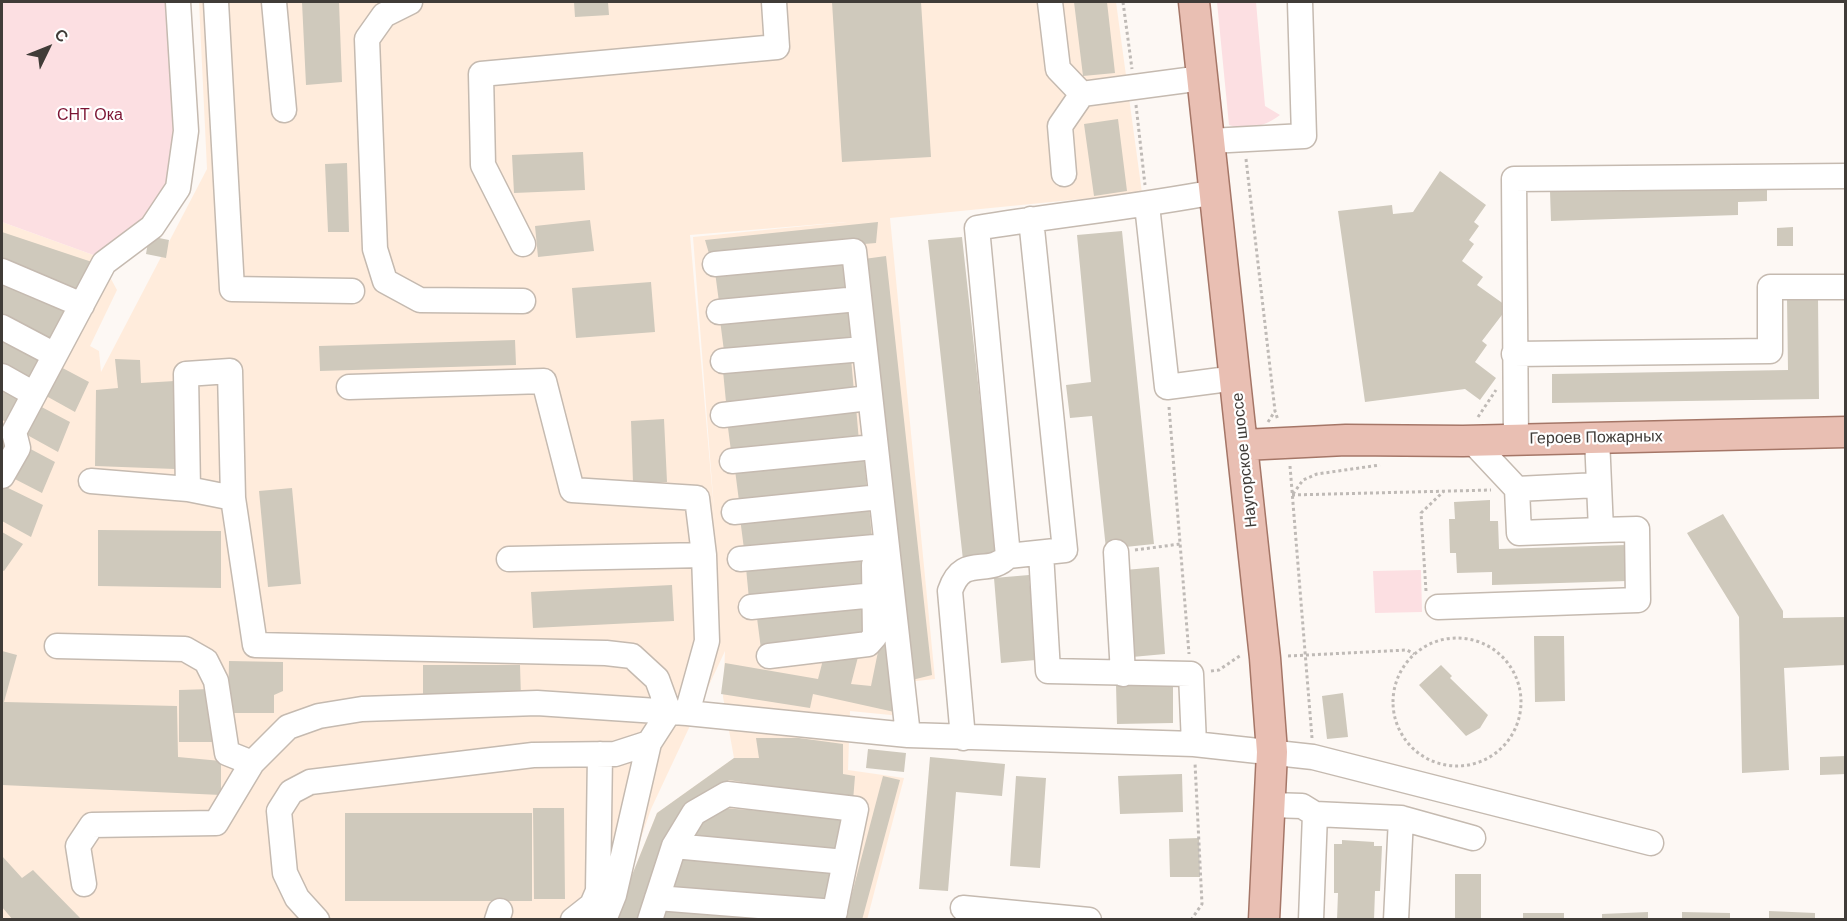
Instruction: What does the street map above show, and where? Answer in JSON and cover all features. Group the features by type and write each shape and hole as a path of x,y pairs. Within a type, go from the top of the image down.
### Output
{"main road":[{"name":"Наугорское шоссе","path":"1194,2 1243,445 1252,650 1272,752 1264,920"},
{"name":"Героев Пожарных","path":"1243,445 1346,440 1516,440 1845,432"}],"lane":[{"path":"2,477 18,448 8,429 34,394 104,263 152,227 178,188 186,131 178,2"},
{"path":"216,2 232,289 352,291"},
{"path":"274,2 284,110"},
{"path":"410,2 384,15 368,39 375,249 385,280 420,300 523,301"},
{"path":"524,244 483,165 481,74 777,47 774,2"},
{"path":"1050,2 1058,69 1082,94"},
{"path":"1210,141 1304,136 1300,2"},
{"path":"1064,174 1060,126 1082,94 1202,78"},
{"path":"1516,440 1514,179 1845,176"},
{"path":"1008,556 977,228 1147,205 1215,192"},
{"path":"1147,205 1167,387 1236,378"},
{"path":"963,738 950,591 955,576 966,568 1001,563 1008,556 1065,550 1031,219"},
{"path":"714,264 854,251 863,349 908,735"},
{"path":"2,271 82,305"},
{"path":"1514,354 1770,351 1770,287 1845,287"},
{"path":"719,312 858,299"},
{"path":"2,327 55,355"},
{"path":"723,361 863,349"},
{"path":"188,489 186,374 230,372 233,498 255,645 606,653 632,656 657,679 678,712"},
{"path":"2,376 34,394"},
{"path":"317,920 297,898 285,873 279,811 291,792 310,782 533,755 615,754 649,743 678,712 707,641 704,555 697,498 572,490 544,381 349,387"},
{"path":"723,415 869,398"},
{"path":"1597,438 1601,530"},
{"path":"1438,606 1638,600 1636,529 1519,533 1517,489 1471,440"},
{"path":"732,461 874,447"},
{"path":"90,481 188,489 233,498"},
{"path":"1517,489 1598,485"},
{"path":"734,512 880,497"},
{"path":"740,559 886,546"},
{"path":"768,656 868,644 874,636 874,564 886,546"},
{"path":"1116,552 1123,674"},
{"path":"1041,553 1048,671 1191,674 1194,744"},
{"path":"509,559 704,555"},
{"path":"751,607 875,595"},
{"path":"57,646 185,649 206,661 216,681 227,753 252,763"},
{"path":"84,884 78,846 92,825 216,823 252,763 288,727 319,716 362,709 537,703 678,712 908,735 1194,744 1313,757 1651,843"},
{"path":"604,920 614,895 649,743"},
{"path":"573,920 592,905 598,891 600,754"},
{"path":"727,794 856,809 834,916 653,909 674,846 694,813 727,794"},
{"path":"1271,805 1302,806 1316,814 1401,818 1473,838"},
{"path":"1311,920 1316,814"},
{"path":"1396,920 1401,818"},
{"path":"674,846 845,862"},
{"path":"963,908 1089,920"}],"path":[{"path":"1244,139 1275,411 1288,442 1313,757"},
{"path":"1167,387 1191,674 1219,670 1252,650 1306,654 1407,650 1414,654"},
{"path":"1292,495 1303,480 1317,474 1382,464"},
{"path":"1292,495 1517,489"},
{"path":"1438,606 1427,606 1421,513 1444,491"},
{"path":"1460,639 1485,645 1504,660 1516,680 1521,704 1515,728 1502,748 1482,761 1456,766 1431,760 1410,746 1396,724 1393,698 1399,674 1414,654 1436,642 1460,639"},
{"path":"1191,920 1202,904 1194,744"}],"shaded area":[{"path":"199,2 1116,2 1142,193 890,218 935,679 898,683 901,716 850,711 848,770 904,778 867,920 614,919 657,813 734,758 723,697 725,651 651,809 613,919 2,919 2,222 99,257 117,290 90,346 99,351 101,372 207,169","holes":["847,222 693,237 715,522 690,235"]}],"green space":[{"name":"СНТ Ока","path":"2,2 172,2 176,166 153,214 99,257 2,222"},
{"path":"1217,2 1256,2 1265,106 1280,115 1262,125 1243,128 1229,125"},
{"path":"1421,570 1422,612 1375,613 1373,571"}],"building":[{"path":"302,2 339,2 342,82 306,85"},
{"path":"574,2 608,2 609,15 575,17"},
{"path":"832,2 921,2 931,157 842,162"},
{"path":"1074,2 1107,2 1115,73 1083,76"},
{"path":"1118,119 1127,191 1094,196 1084,124"},
{"path":"583,152 585,190 514,193 512,155"},
{"path":"347,163 349,232 328,232 325,164"},
{"path":"1440,171 1486,205 1474,222 1479,226 1469,240 1474,244 1462,261 1483,277 1477,285 1508,307 1482,341 1487,345 1475,362 1496,378 1480,400 1465,389 1365,402 1338,211 1392,205 1393,214 1413,212"},
{"path":"1767,184 1767,201 1738,202 1738,215 1551,221 1550,191"},
{"path":"590,220 594,251 538,257 535,226"},
{"path":"878,222 876,243 710,257 705,240"},
{"path":"1793,227 1793,246 1777,246 1777,228"},
{"path":"1122,231 1154,544 1106,549 1092,416 1070,418 1066,385 1091,382 1077,235"},
{"path":"2,232 92,262 77,297 2,265"},
{"path":"149,236 169,240 166,258 146,254"},
{"path":"962,237 997,556 963,560 928,240"},
{"path":"886,256 932,675 908,681 864,259"},
{"path":"844,258 847,292 719,302 715,272"},
{"path":"2,279 67,311 52,344 2,319"},
{"path":"651,282 655,332 576,338 572,288"},
{"path":"1787,298 1818,298 1819,399 1552,403 1552,374 1788,370"},
{"path":"849,307 852,341 724,351 720,320"},
{"path":"2,333 48,359 31,387 2,370"},
{"path":"515,340 516,365 320,371 319,346"},
{"path":"851,358 854,392 726,402 723,371"},
{"path":"115,359 140,360 141,383 175,381 175,469 95,466 96,390 118,388"},
{"path":"55,364 89,382 75,412 39,392"},
{"path":"2,382 25,396 12,424 2,420"},
{"path":"34,403 70,422 58,452 20,431"},
{"path":"856,407 859,441 731,451 727,420"},
{"path":"664,419 667,482 633,483 631,421"},
{"path":"2,431 10,436 2,463"},
{"path":"23,445 55,462 42,493 7,475"},
{"path":"864,456 867,490 739,501 735,470"},
{"path":"2,485 43,505 31,537 2,521"},
{"path":"292,488 301,584 268,587 259,491"},
{"path":"1490,500 1490,521 1498,521 1499,549 1626,545 1627,581 1492,585 1492,572 1457,573 1456,553 1450,553 1449,519 1455,519 1454,502"},
{"path":"869,505 872,539 744,549 740,518"},
{"path":"1723,514 1783,611 1783,618 1846,617 1846,665 1784,668 1789,770 1742,773 1739,617 1687,533"},
{"path":"98,530 221,531 221,588 98,586"},
{"path":"2,532 23,544 4,571 2,570"},
{"path":"867,555 870,589 749,599 746,568"},
{"path":"1159,567 1165,654 1132,657 1125,570"},
{"path":"1029,575 1036,660 1001,663 994,578"},
{"path":"672,585 674,621 533,628 531,592"},
{"path":"879,591 899,713 813,694 810,708 721,694 725,663 818,679 824,656 858,657 851,684 871,686 882,632"},
{"path":"863,605 867,637 761,649 757,618"},
{"path":"1534,636 1564,636 1565,701 1535,702"},
{"path":"2,651 17,655 4,702 177,706 178,757 221,761 221,795 2,785"},
{"path":"229,661 283,662 283,691 274,695 274,713 228,713"},
{"path":"423,665 520,665 521,698 423,698"},
{"path":"1441,665 1452,676 1450,678 1488,715 1480,728 1466,736 1419,685"},
{"path":"1173,683 1173,723 1117,724 1116,684"},
{"path":"211,689 212,742 179,742 179,690"},
{"path":"1343,693 1348,737 1327,739 1322,696"},
{"path":"756,738 799,738 843,744 843,774 855,776 853,801 772,793 772,787 729,780 673,822 639,920 614,920 657,813 734,758 759,758"},
{"path":"868,749 906,753 904,772 866,768"},
{"path":"1846,756 1846,774 1820,775 1820,757"},
{"path":"930,757 1005,764 1002,796 956,792 948,891 919,889"},
{"path":"1182,774 1183,812 1120,814 1118,776"},
{"path":"883,776 900,780 862,920 845,920"},
{"path":"1016,776 1046,778 1040,868 1010,866"},
{"path":"708,807 846,817 843,853 691,843"},
{"path":"533,808 564,808 565,899 534,899"},
{"path":"345,813 532,813 532,901 345,901"},
{"path":"1199,838 1200,877 1170,877 1169,839"},
{"path":"1342,840 1374,842 1374,846 1382,846 1380,891 1375,891 1374,920 1337,920 1338,893 1334,893 1334,844 1342,844"},
{"path":"2,856 22,878 33,870 82,920 13,920 2,907"},
{"path":"683,858 834,868 832,902 671,891"},
{"path":"1455,874 1481,874 1481,920 1455,920"},
{"path":"663,906 818,920 658,920"},
{"path":"1769,911 1815,913 1815,920 1769,920"},
{"path":"1648,912 1648,920 1602,920 1602,914"},
{"path":"1682,912 1730,913 1730,920 1682,920"},
{"path":"1523,913 1564,913 1564,920 1523,920"}]}
